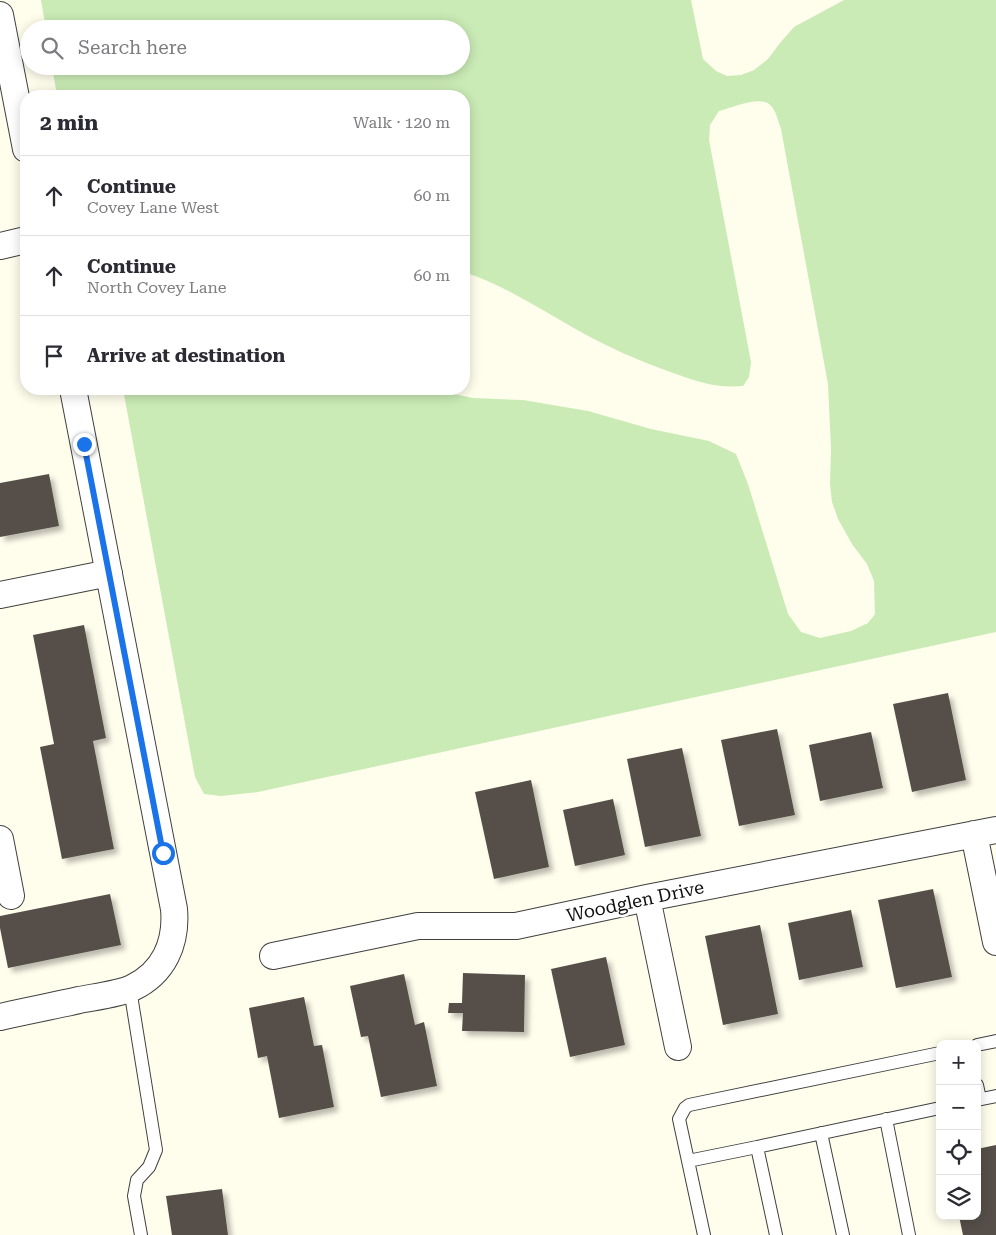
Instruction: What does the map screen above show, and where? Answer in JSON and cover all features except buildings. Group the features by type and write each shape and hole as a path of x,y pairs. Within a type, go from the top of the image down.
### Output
{"street":[{"path":"0,15 20,118"},
{"path":"0,246 20,241"},
{"path":"0,1017 130,989 148,977 163,962 172,941 175,920 74,395"},
{"path":"0,595 109,573"},
{"path":"985,832 996,942"},
{"name":"Woodglen Drive","path":"273,956 418,926 516,926 647,898 985,832"},
{"path":"0,839 12,896"},
{"path":"647,898 678,1047"}],"lane":[{"path":"130,989 156,1150 149,1167 137,1180 134,1196 141,1235"},
{"path":"981,1044 996,1041"},
{"path":"704,1235 679,1119 684,1108 689,1105 936,1054"},
{"path":"981,1099 996,1096"},
{"path":"688,1161 936,1109"},
{"path":"886,1119 909,1235"},
{"path":"822,1133 843,1235"},
{"path":"757,1147 776,1235"}],"green space":[{"path":"41,0 691,0 703,59 716,71 727,76 741,75 754,70 768,59 794,27 844,0 996,0 996,632 258,792 221,796 204,794 195,777 124,395 459,395 473,398 523,400 588,411 651,429 709,441 736,454 748,484 788,614 801,632 820,638 851,631 868,623 875,614 874,581 867,564 852,544 838,519 832,502 828,384 781,129 771,106 758,101 719,111 710,125 709,140 751,362 749,377 743,386 716,385 676,374 623,353 506,290 470,274 470,90 56,90 54,75 470,75 470,20 44,20"}],"route":[{"path":"84,444 163,853"}]}
